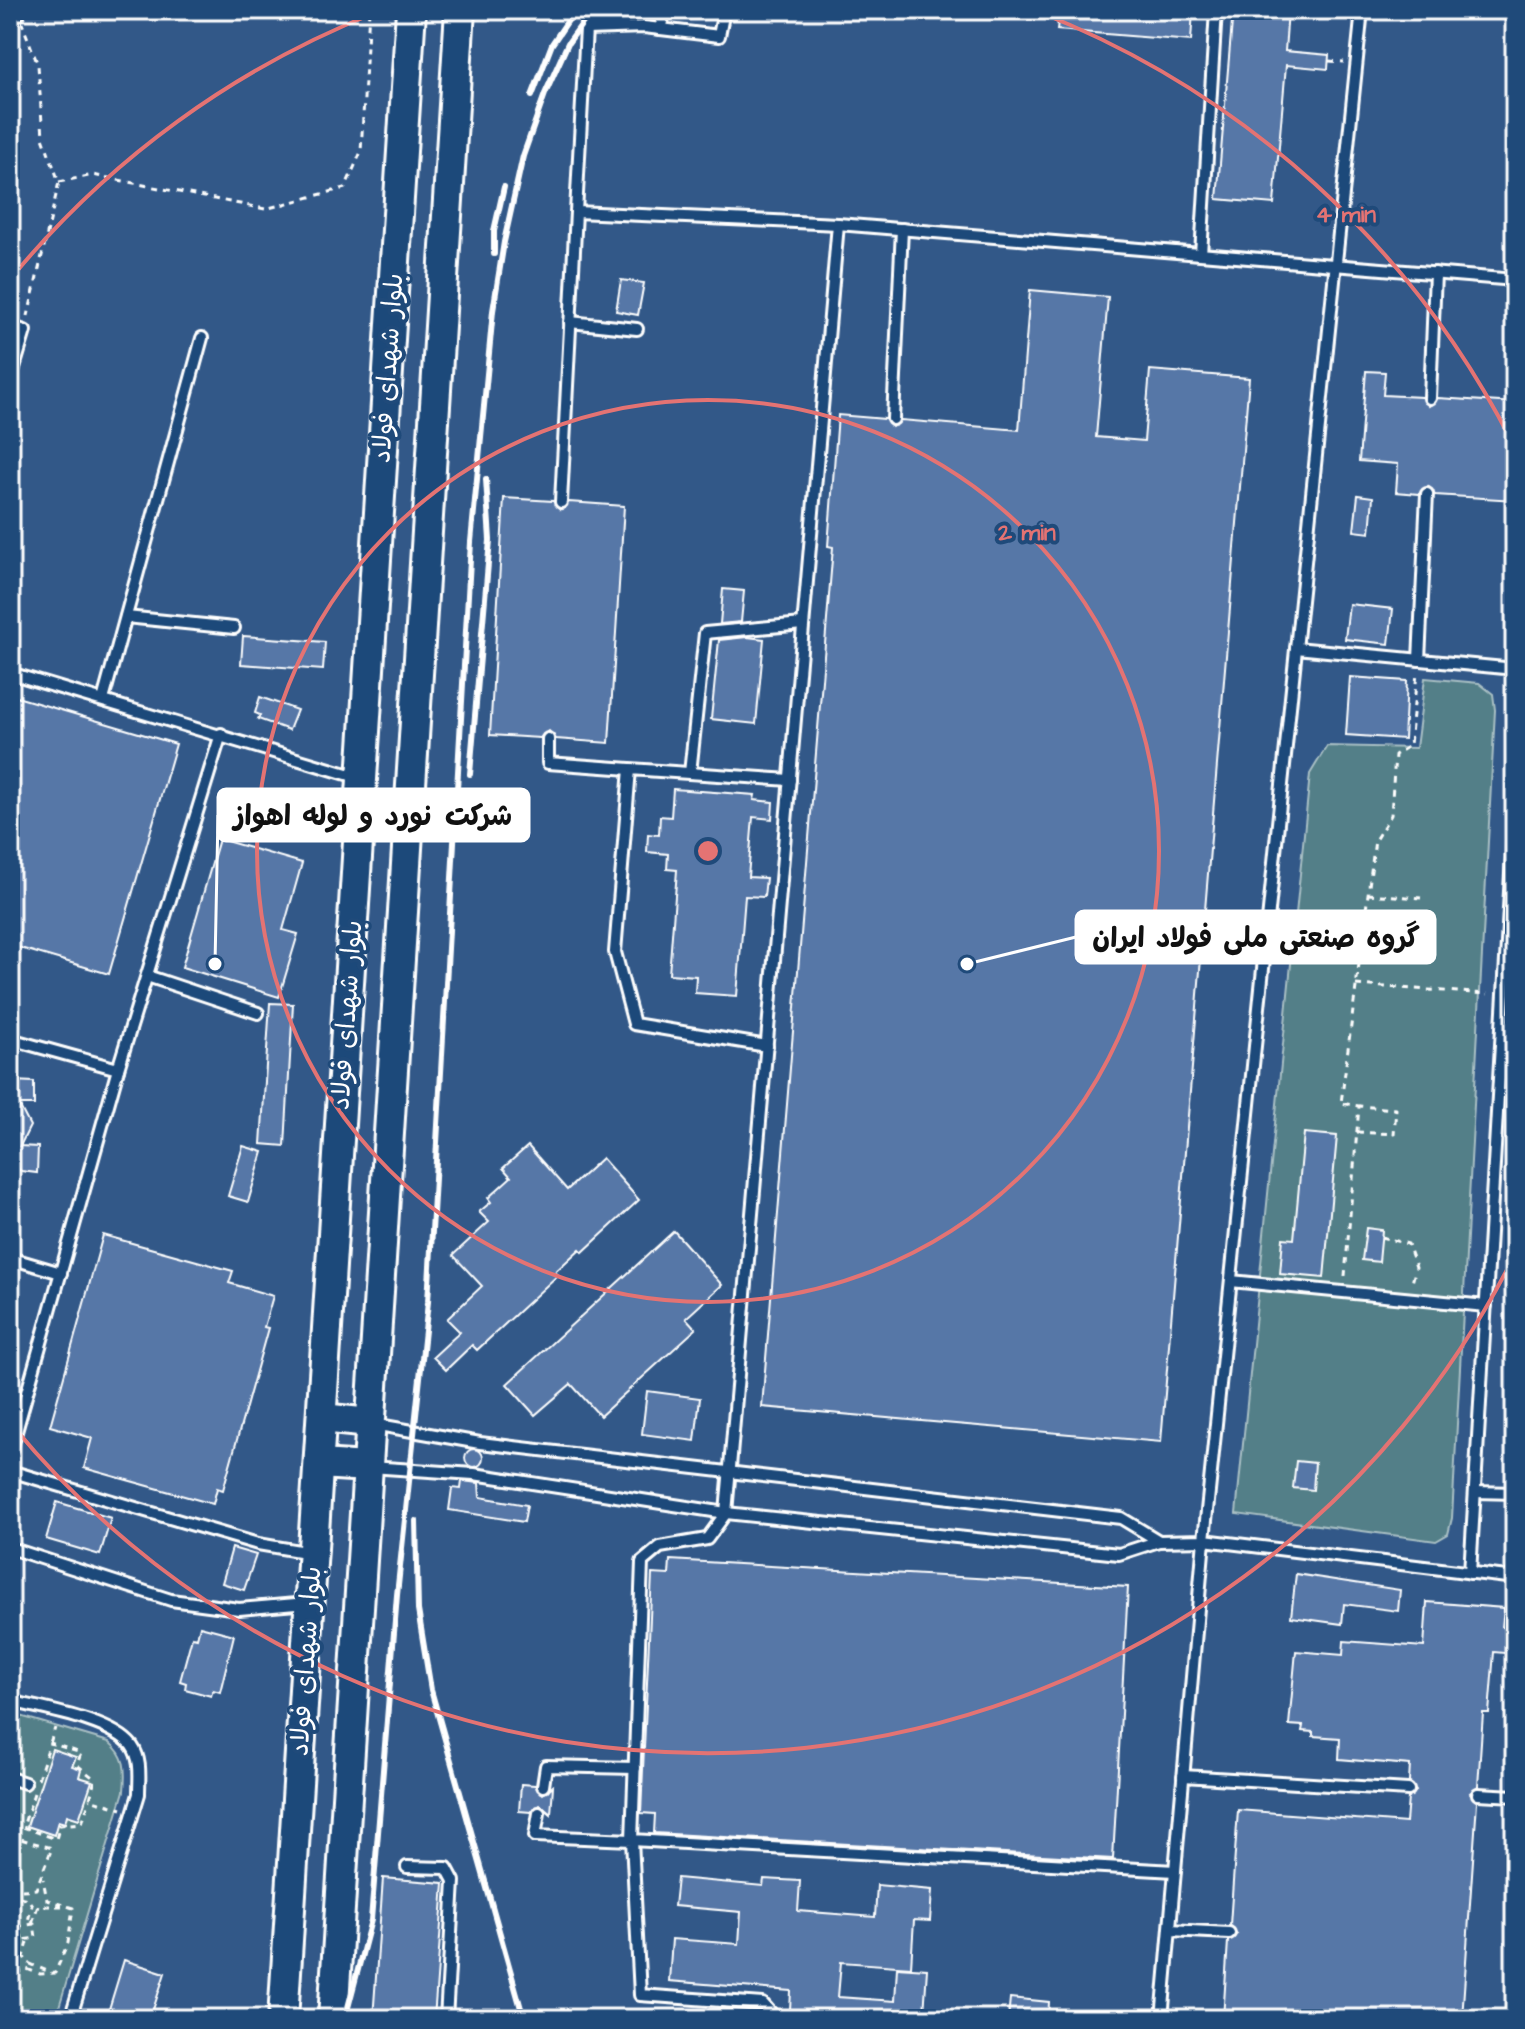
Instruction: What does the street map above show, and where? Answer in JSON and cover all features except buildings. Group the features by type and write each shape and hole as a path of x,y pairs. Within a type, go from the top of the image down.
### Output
{"street":[{"name":"بلوار شهدای فولاد","path":"283,2019 411,10"},
{"name":"بلوار شهدای فولاد","path":"333,2019 460,10"},
{"path":"322,1418 370,1423"},
{"path":"319,1464 368,1467"}],"lane":[{"path":"561,502 587,10"},
{"path":"660,29 665,10"},
{"path":"586,29 660,29 719,36 724,10"},
{"path":"1201,254 1216,10"},
{"path":"1162,2019 1204,1540 1362,10"},
{"path":"576,212 838,224 1515,280"},
{"path":"776,2019 763,2004 640,1995 632,1840 642,1562 660,1547 707,1539 726,1513 838,224"},
{"path":"893,419 902,229"},
{"path":"1430,398 1435,273"},
{"path":"570,322 637,329"},
{"path":"10,326 25,331 10,381"},
{"path":"103,700 202,338"},
{"path":"1419,660 1427,494"},
{"path":"126,617 234,628"},
{"path":"690,773 705,633 803,624"},
{"path":"1296,648 1515,669"},
{"path":"10,673 221,734 362,779"},
{"path":"10,1453 118,1069 221,734"},
{"path":"548,739 548,763 790,780"},
{"path":"630,769 615,952 634,1024 767,1046"},
{"path":"1470,1573 1515,806"},
{"path":"147,976 258,1013"},
{"path":"10,1039 118,1069"},
{"path":"10,1258 61,1273"},
{"path":"1231,1281 1486,1306"},
{"path":"370,1423 480,1443 1121,1518 1159,1541"},
{"path":"368,1467 474,1474 726,1513 1119,1554 1159,1541 1204,1540 1515,1578"},
{"path":"10,1471 258,1544 313,1554"},
{"path":"1475,1492 1515,1493"},
{"path":"10,1548 171,1600 239,1609 310,1603"},
{"path":"10,1701 113,1729 132,1746 140,1765 139,1794 70,2019"},
{"path":"543,1786 546,1766 635,1768"},
{"path":"1183,1776 1408,1790"},
{"path":"10,1778 25,1783"},
{"path":"1478,1794 1515,1796"},
{"path":"539,1813 535,1836 1175,1871"},
{"path":"407,1867 447,1868 454,1881 446,2019"},
{"path":"1170,1930 1229,1933"}],"path":[{"path":"17,10 38,65 43,137 59,182 25,331"},
{"path":"21,20 34,10"},
{"path":"59,182 93,175 265,209 345,188 361,152 369,10"},
{"path":"1357,1132 1394,1134 1396,1109 1341,1103 1375,840 1391,815 1395,755 1410,745 1419,660"},
{"path":"1368,894 1421,898"},
{"path":"1266,933 1362,944"},
{"path":"1356,985 1504,995"},
{"path":"1344,1292 1359,1106"},
{"path":"1381,1237 1408,1244 1416,1267 1409,1299"},
{"path":"56,1839 23,1827 60,1714"},
{"path":"10,1995 14,1971 10,1961 18,1956 24,1957 28,1963 55,1973 68,1943 73,1908 58,1908 46,1902 43,1879 60,1825 82,1823 95,1779 77,1765 81,1753 50,1743"},
{"path":"90,1799 133,1812"},
{"path":"10,1836 52,1848"},
{"path":"24,1957 28,1942 38,1933 30,1922 32,1905 28,1899 15,1896 10,1891 30,1892 43,1879"},
{"path":"36,1889 43,1891"},
{"path":"28,1899 30,1892"},
{"path":"32,1905 46,1902"},
{"path":"18,1956 22,1940 18,1931 30,1922 38,1906"},
{"path":"22,1940 28,1942"},
{"path":"27,1969 28,1963"},
{"path":"14,1971 27,1969 40,1974 47,1971"},
{"path":"12,1987 19,1972"}],"shaded area":[{"path":"10,10 1515,10 1515,2019 10,2019"}],"green space":[{"path":"1425,678 1479,683 1493,694 1495,710 1452,1518 1448,1534 1436,1541 1236,1514 1310,774 1327,746 1416,748"},
{"path":"10,1713 109,1742 119,1752 125,1770 124,1791 56,2017 51,2019 10,2011"}],"railway":[{"path":"532,96 552,44 575,10"},
{"path":"345,2019 371,1920 397,1595 428,1302 471,542 493,311 523,156 545,94 568,43 592,10"},
{"path":"494,254 494,231 504,187"},
{"path":"470,774 490,540 486,479"},
{"path":"416,1521 418,1610 431,1690 524,2019"}],"place":[{"name":"شرکت نورد و لوله اهواز","path":"215,964"},
{"name":"گروه صنعتی ملی فولاد ایران","path":"967,964"}]}
